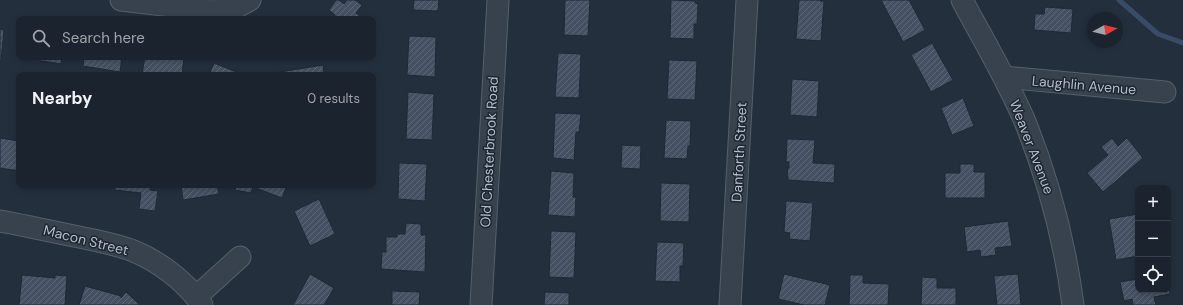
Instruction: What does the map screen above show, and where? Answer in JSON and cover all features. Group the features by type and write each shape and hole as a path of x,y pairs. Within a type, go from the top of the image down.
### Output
{"street":[{"path":"122,0 214,11 235,8 250,0"},
{"name":"Old Chesterbrook Road","path":"481,305 498,0"},
{"name":"Danforth Street","path":"730,305 747,0"},
{"name":"Weaver Avenue","path":"962,0 1004,77 1025,123 1044,174 1058,224 1069,274 1073,305"},
{"name":"Laughlin Avenue","path":"1004,77 1165,92"},
{"name":"Macon Street","path":"0,221 131,250 152,260 177,277 199,301"},
{"path":"199,301 240,257"}],"building":[{"path":"336,0 339,0 344,4 347,0 355,0 362,5 356,13 360,16 334,16 329,10"},
{"path":"414,0 439,0 438,11 413,10"},
{"path":"565,0 590,0 588,36 564,35"},
{"path":"671,0 695,1 695,3 698,4 697,24 694,24 694,39 670,38"},
{"path":"799,0 824,1 821,41 796,39"},
{"path":"881,0 909,0 925,30 903,42"},
{"path":"1045,7 1073,9 1071,33 1034,30 1035,14 1044,14"},
{"path":"0,29 4,30 1,61 0,61"},
{"path":"409,36 436,37 435,77 407,75"},
{"path":"932,43 953,80 931,92 911,55"},
{"path":"558,53 581,54 579,98 555,97"},
{"path":"36,60 62,60 61,64"},
{"path":"84,60 122,60 120,72 83,66"},
{"path":"144,60 184,60 182,72 142,72"},
{"path":"669,60 697,61 695,100 667,99"},
{"path":"214,63 236,72 210,72"},
{"path":"323,65 324,72 280,72"},
{"path":"792,79 819,81 817,117 790,115"},
{"path":"408,92 434,94 432,140 406,139"},
{"path":"963,98 974,126 952,135 941,108"},
{"path":"555,113 581,114 579,132 576,132 574,160 553,158"},
{"path":"666,120 691,121 690,146 688,146 687,159 664,158"},
{"path":"0,138 16,141 16,171 0,168"},
{"path":"1112,138 1118,146 1127,138 1143,158 1103,192 1087,173 1108,155 1101,147"},
{"path":"787,139 815,140 813,163 835,164 834,183 788,180 787,176 789,162 786,162"},
{"path":"622,145 641,146 640,169 621,168"},
{"path":"399,163 427,164 425,201 398,199"},
{"path":"960,164 974,164 974,172 985,172 985,198 945,198 945,173 960,173"},
{"path":"551,171 574,173 573,197 576,197 575,217 548,215"},
{"path":"661,183 690,184 689,222 660,221"},
{"path":"115,188 150,188 150,190 158,191 155,211 139,209 141,193 115,190"},
{"path":"181,188 218,188 219,194 183,200"},
{"path":"235,188 253,188 251,193 235,190"},
{"path":"256,188 286,188 282,198"},
{"path":"319,199 335,234 310,246 294,211"},
{"path":"786,201 813,203 810,241 789,239 790,233 784,232"},
{"path":"1135,215 1135,257 1116,260 1109,219"},
{"path":"1008,221 1012,246 995,248 996,255 981,257 980,250 967,252 964,227"},
{"path":"406,223 421,224 421,235 426,235 425,272 381,269 382,252 386,252 386,237 397,237 397,234 405,234"},
{"path":"551,231 576,232 574,278 549,277"},
{"path":"657,242 684,243 683,266 680,266 680,282 655,281"},
{"path":"310,274 334,288 324,305 293,305"},
{"path":"784,274 830,285 825,305 804,305 778,299"},
{"path":"1018,274 1021,305 997,305 994,276"},
{"path":"22,275 55,278 55,275 67,276 65,305 19,305"},
{"path":"850,275 863,275 863,283 889,284 888,305 849,305"},
{"path":"922,277 937,278 937,288 956,288 956,305 921,305"},
{"path":"1135,280 1135,293 1170,294 1154,297 1156,305 1133,305 1132,299 1124,301 1120,282"},
{"path":"85,286 121,296 121,298 126,292 139,304 79,305"},
{"path":"392,291 420,292 419,305 392,305"},
{"path":"545,292 569,293 569,305 544,305"}],"waterway":[{"path":"1119,0 1158,34 1183,43"}]}
